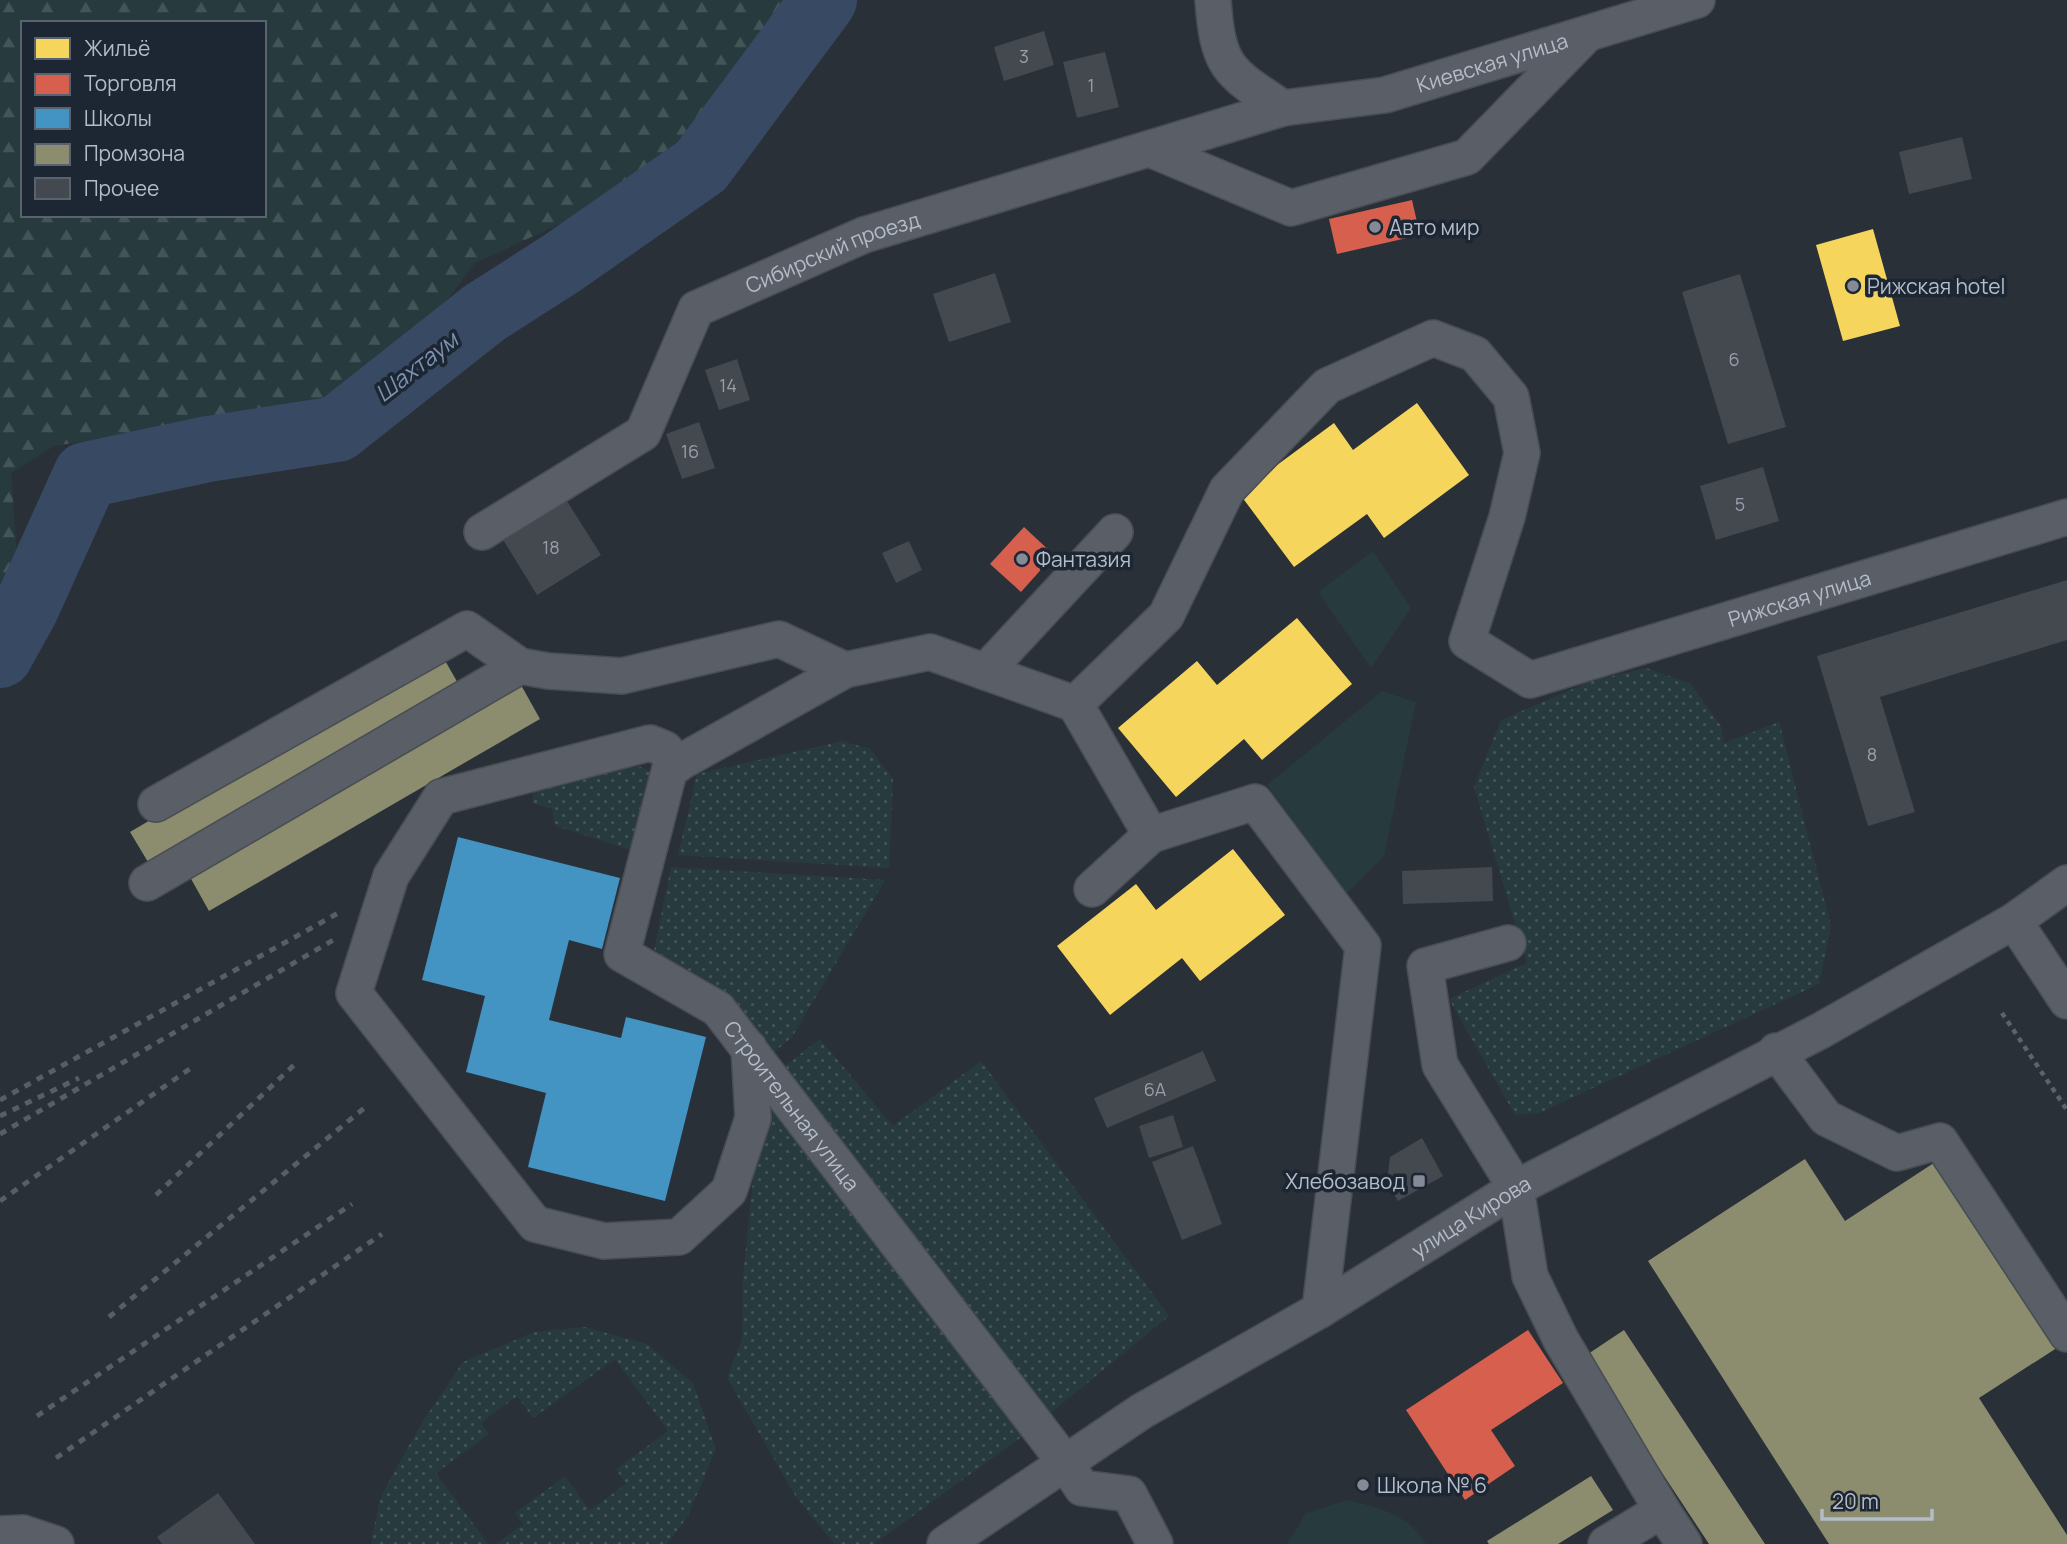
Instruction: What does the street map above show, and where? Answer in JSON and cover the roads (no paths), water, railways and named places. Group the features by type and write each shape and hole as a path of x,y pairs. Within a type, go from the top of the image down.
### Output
{"street":[{"path":"1213,0 1216,39 1234,76 1283,108"},
{"name":"Киевская улица","path":"1283,108 1385,95 1697,0"},
{"path":"1150,149 1291,208 1467,157 1588,33"},
{"name":"Сибирский проезд","path":"482,531 643,433 696,309 864,235 1283,108"},
{"name":"Рижская улица","path":"1075,704 1166,616 1227,490 1327,386 1433,338 1475,354 1511,397 1522,453 1507,517 1467,641 1530,680 2067,517"},
{"path":"985,672 1115,532"},
{"path":"156,804 467,629 520,666 622,676 779,639 845,670"},
{"path":"749,1048 753,1118 729,1191 679,1237 604,1241 536,1224 354,993 391,876 441,797 650,743 666,748 677,765 845,670 930,652 1075,704 1151,835"},
{"path":"147,883 520,666"},
{"name":"Строительная улица","path":"677,765 670,768 622,954 718,1009 1082,1488 1129,1493 1155,1544"},
{"path":"1092,889 1151,835 1255,802 1363,946 1320,1310"},
{"name":"улица Кирова","path":"945,1544 1064,1461 1142,1411 1320,1310 1516,1188 1776,1051 1820,1031 2014,921 2067,883"},
{"path":"2014,921 2067,1001"},
{"path":"1508,943 1425,966 1440,1065 1516,1188 1530,1276 1561,1340 1684,1544"},
{"path":"1776,1051 1826,1118 1897,1153 1940,1141 2067,1334"},
{"path":"1606,1544 1662,1510"},
{"path":"0,1534 23,1533 56,1544"}],"waterway":[{"name":"Шахтаум","path":"0,655 26,608 86,475 208,449 337,429 484,313 562,263 701,166 824,0"}],"railway":[{"path":"0,1100 342,911"},
{"path":"0,1134 335,939"},
{"path":"156,1195 294,1065"},
{"path":"0,1201 191,1068"},
{"path":"0,1116 79,1078"},
{"path":"109,1317 368,1105"},
{"path":"37,1416 352,1204"},
{"path":"56,1458 382,1234"}],"place":[{"name":"Авто мир","path":"1375,227"},
{"name":"Рижская hotel","path":"1853,286"},
{"name":"Фантазия","path":"1022,559"},
{"name":"Хлебозавод","path":"1419,1181"},
{"name":"Школа № 6","path":"1363,1485"}]}
